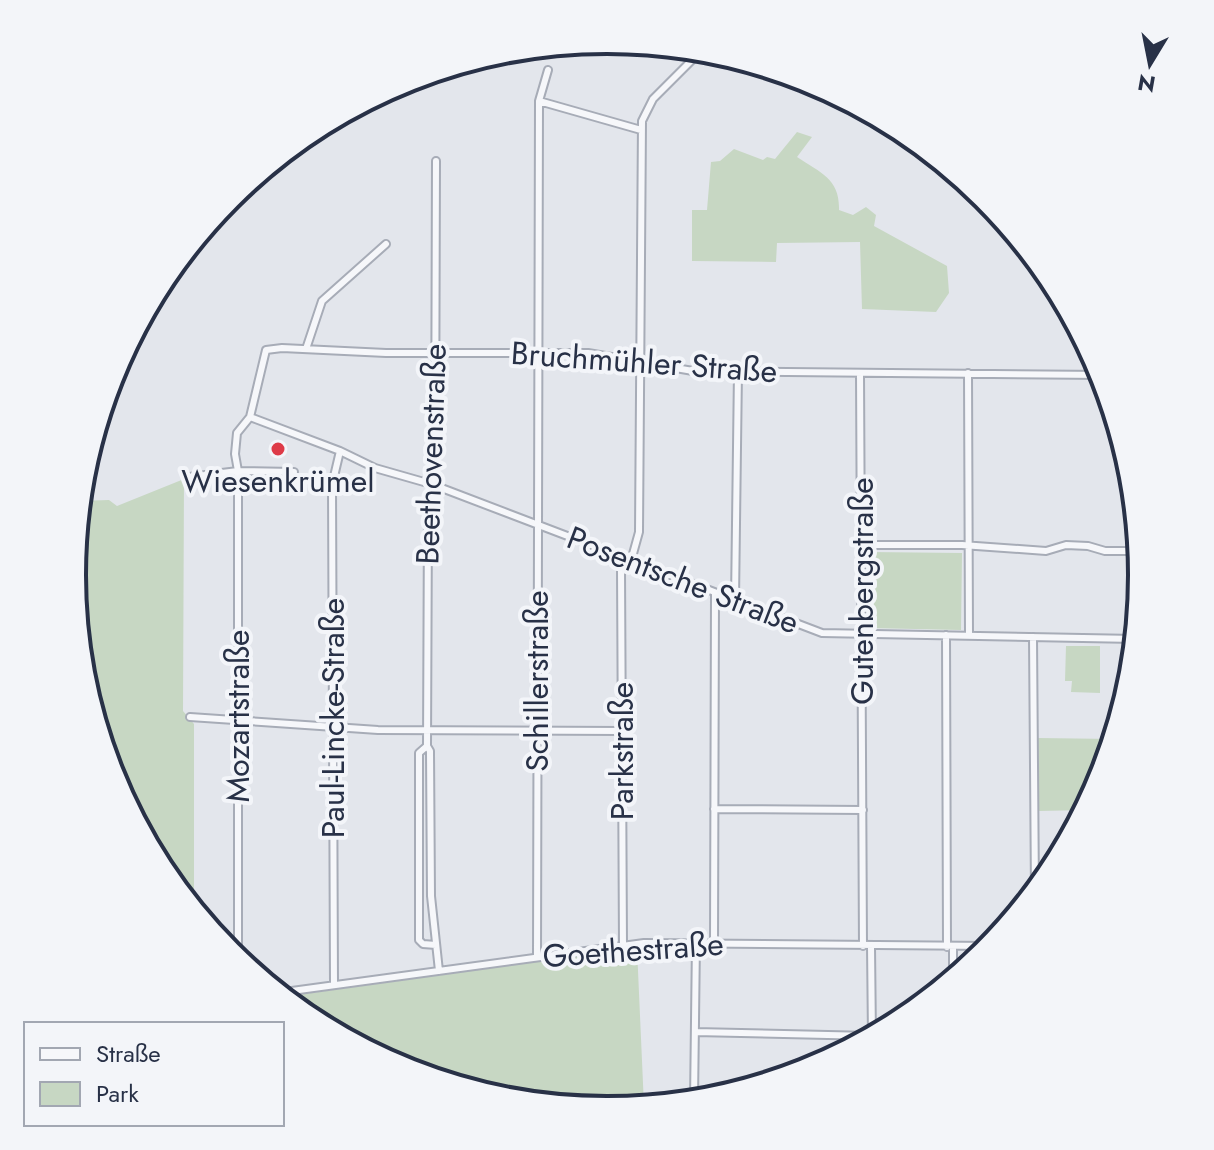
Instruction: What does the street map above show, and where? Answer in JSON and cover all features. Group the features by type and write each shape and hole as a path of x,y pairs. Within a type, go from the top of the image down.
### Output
{"street":[{"path":"539,101 641,130 653,99 691,61"},
{"name":"Schillerstraße","path":"537,957 539,101 548,70"},
{"name":"Parkstraße","path":"623,945 621,569 639,532 641,130"},
{"name":"Beethovenstraße","path":"436,161 435,468 428,514 427,746 430,751 431,896 439,971"},
{"path":"306,349 322,301 386,244"},
{"name":"Bruchmühler Straße","path":"238,471 237,433 250,417 266,350 588,353 693,371 1087,375"},
{"path":"735,600 738,371"},
{"name":"Gutenbergstraße","path":"860,373 863,810 871,1023"},
{"path":"968,373 969,636"},
{"name":"Posentsche Straße","path":"250,417 340,451 375,468 431,484 822,633 1124,639"},
{"name":"Paul-Lincke-Straße","path":"334,985 332,485 340,451"},
{"path":"189,477 238,471 294,472"},
{"name":"Mozartstraße","path":"238,471 238,942"},
{"path":"862,545 968,546 1046,551 1077,545 1105,551 1127,551"},
{"path":"714,942 715,593"},
{"path":"946,635 952,966"},
{"path":"1033,637 1035,871"},
{"path":"190,717 333,727 623,731"},
{"name":"Beethovenstraße","path":"427,746 419,753 419,940 423,944 436,945"},
{"path":"714,809 863,810"},
{"path":"694,1089 696,941"},
{"name":"Goethestraße","path":"294,991 623,945 696,941 972,946"},
{"path":"695,1032 849,1035"}],"green space":[{"path":"797,132 812,137 797,157 832,184 839,210 853,215 866,207 876,215 874,226 947,266 949,293 936,312 862,309 860,242 777,243 776,262 692,261 692,210 707,210 711,162 720,161 734,149 763,160 767,157 775,159"},
{"path":"184,479 183,711 194,724 194,892 140,805 114,742 96,677 87,609 90,507 91,501 109,500 117,506"},
{"path":"869,552 962,553 961,630 869,628"},
{"path":"1066,646 1100,646 1100,693 1071,692 1072,681 1065,681"},
{"path":"1038,738 1101,739 1071,810 1039,811"},
{"path":"637,948 644,1095 539,1092 472,1078 377,1042 346,1026 299,995"}],"place":[{"name":"Wiesenkrümel","path":"278,449"}]}
